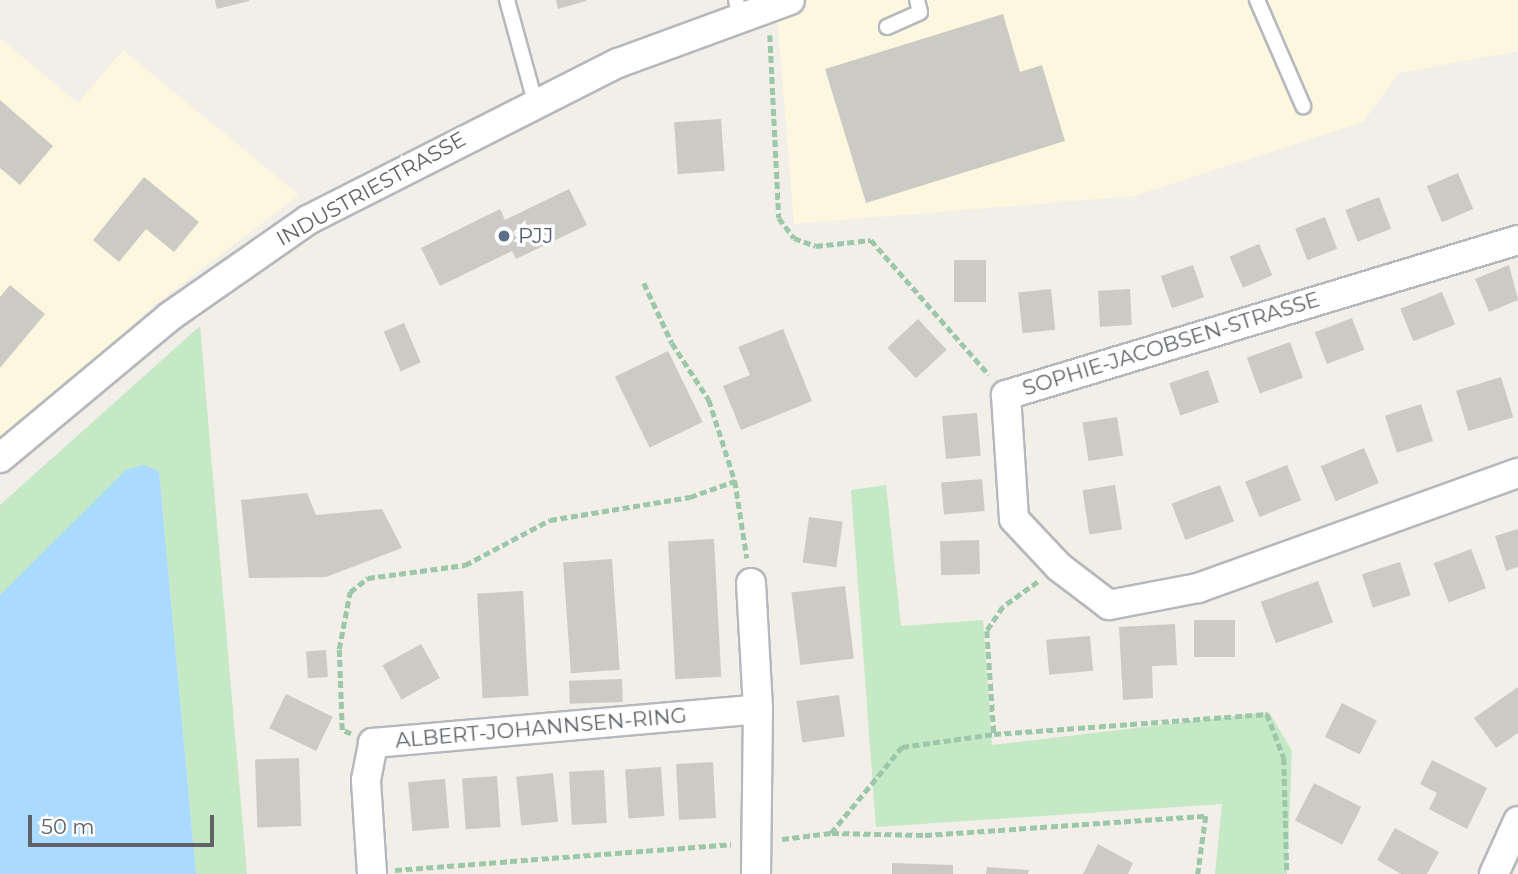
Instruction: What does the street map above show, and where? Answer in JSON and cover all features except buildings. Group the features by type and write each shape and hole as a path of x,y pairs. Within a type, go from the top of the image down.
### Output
{"street":[{"name":"INDUSTRIESTRASSE","path":"0,458 169,317 271,244 535,102 738,9 779,3"},
{"name":"SOPHIE-JACOBSEN-STRASSE","path":"1518,240 1006,395 1014,519 1059,567 1109,605 1198,588 1518,473"},
{"path":"751,583 758,709 759,842 756,874"},
{"name":"ALBERT-JOHANNSEN-RING","path":"372,873 366,780 373,743 758,709"},
{"path":"1493,874 1518,821"}],"lane":[{"path":"507,0 535,102"},
{"path":"887,27 920,12 917,0"},
{"path":"1257,0 1303,106"}],"path":[{"path":"779,3 779,218 794,238 816,246 871,240 1006,395"},
{"path":"644,283 672,343 709,400 735,481 751,583"},
{"path":"373,743 342,730 339,649 350,592 368,579 465,565 550,520 690,497 735,481"},
{"path":"995,734 987,631 1003,607 1059,567"},
{"path":"831,833 902,747 995,734 1267,714 1284,758 1287,874"},
{"path":"372,873 759,842 831,833 925,835 1206,816 1198,874"}],"shaded area":[{"path":"776,0 1518,0 1518,51 1399,73 1363,122 1134,196 794,224"},
{"path":"0,38 78,103 123,50 299,195 157,303 0,447"}],"green space":[{"path":"200,326 247,874 196,874 159,471 0,595 0,505"},
{"path":"886,485 901,626 983,620 992,745 1269,712 1292,751 1287,874 1215,874 1222,804 876,827 851,490"}],"water":[{"path":"144,465 159,471 196,874 0,874 0,595 126,470"}],"place":[{"name":"PJJ","path":"504,236"}]}
